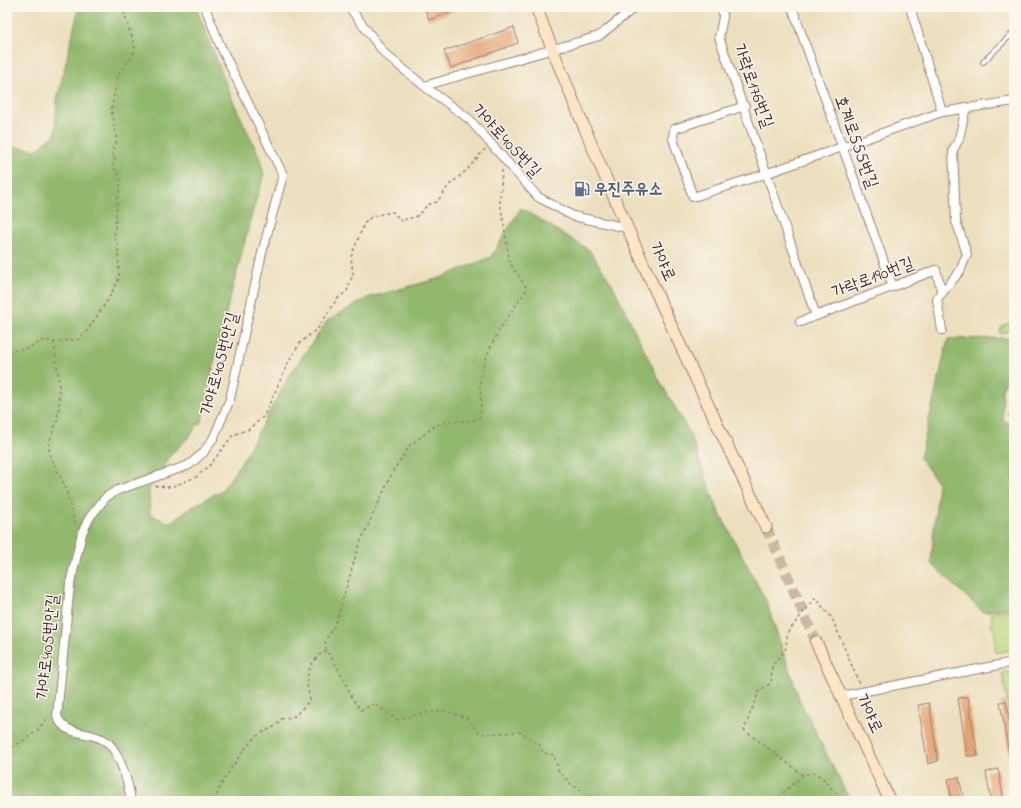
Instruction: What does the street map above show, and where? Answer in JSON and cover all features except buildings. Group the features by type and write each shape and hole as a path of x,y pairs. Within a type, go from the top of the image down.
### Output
{"main road":[{"name":"가야로","path":"536,7 627,228 766,527"},
{"name":"가야로","path":"816,642 890,801"}],"street":[{"name":"가야로405번안길","path":"131,801 119,759 112,746 106,740 67,729 60,725 57,716 70,584 79,544 90,517 106,497 118,490 189,465 203,454 214,437 230,399 262,253 283,175 220,45 205,7"},
{"name":"가야로405번길","path":"349,7 385,54 424,86 469,119 538,197 573,216 627,228"},
{"path":"424,86 598,36 627,10 635,7"},
{"name":"가락로176번길","path":"722,7 723,17 719,37 745,106 816,316"},
{"name":"호계로555번길","path":"792,7 893,287"},
{"path":"910,7 942,112"},
{"path":"745,106 674,129 673,139 693,197 842,148 942,112 966,107 1014,101"},
{"name":"가락로190번길","path":"942,330 937,299 960,271 967,254 956,221 953,150 959,139 966,107"},
{"name":"가락로190번길","path":"800,322 936,270 942,293"},
{"path":"841,696 1014,662"}],"lane":[{"path":"983,62 1014,32"}],"path":[{"path":"7,351 25,349 45,340 54,342 79,339 87,331 109,298 120,278 118,246 114,237 118,196 121,182 118,173 112,166 115,161 112,150 117,141 111,109 119,72 131,58 135,50 122,7"},
{"path":"249,429 264,416 289,361 300,344 318,328 337,298 347,291 353,274 351,257 364,224 372,216 393,212 402,222 406,218 417,216 427,204 437,202 449,185 466,171 478,155 491,144"},
{"path":"501,166 503,172 500,201 510,263 512,269 527,289 489,348 481,375 481,412 478,418 473,421 445,422 435,426 410,445 393,471 359,545 335,625 326,639 325,645 352,698 361,710 374,704 398,720 409,716 444,710 454,715 466,717 480,734 521,732 540,744 542,753 554,755 559,772 572,785 599,801"},
{"path":"54,342 59,407 57,421 49,443 49,454 67,493 72,508 79,544"},
{"path":"803,775 744,730 759,691 771,683 772,666 786,648 787,633 815,598 832,618 862,692"},
{"path":"214,801 217,792 248,746 257,736 274,728 280,719 295,716 309,701 307,679 313,661 323,652 327,651"},
{"path":"7,751 37,731 57,704"},
{"path":"774,801 803,775 814,772 822,777 843,801"}],"green space":[{"path":"79,7 196,7 232,99 259,156 264,175 253,210 219,340 202,420 188,438 171,454 149,489 150,514 169,523 190,508 222,490 243,460 289,376 327,321 367,298 440,278 491,257 521,208 589,250 612,284 656,374 689,432 717,508 766,601 800,701 850,801 7,801 7,146 36,150 55,135 57,100"},
{"path":"1014,322 1014,329 1000,334 1000,330 1004,325"},
{"path":"1014,338 1014,366 1002,389 1003,420 1014,426 1014,607 983,612 931,563 938,483 920,458 948,339"},
{"path":"1010,389 1014,395 1014,418 1007,413 1011,407 1008,395"},
{"path":"1014,609 1014,650 995,653 995,633 991,624 991,613"},
{"path":"1014,671 1014,737 1002,673"}],"tunnel":[{"path":"766,527 816,642"}],"place":[{"name":"우진주유소","path":"582,189"}]}
